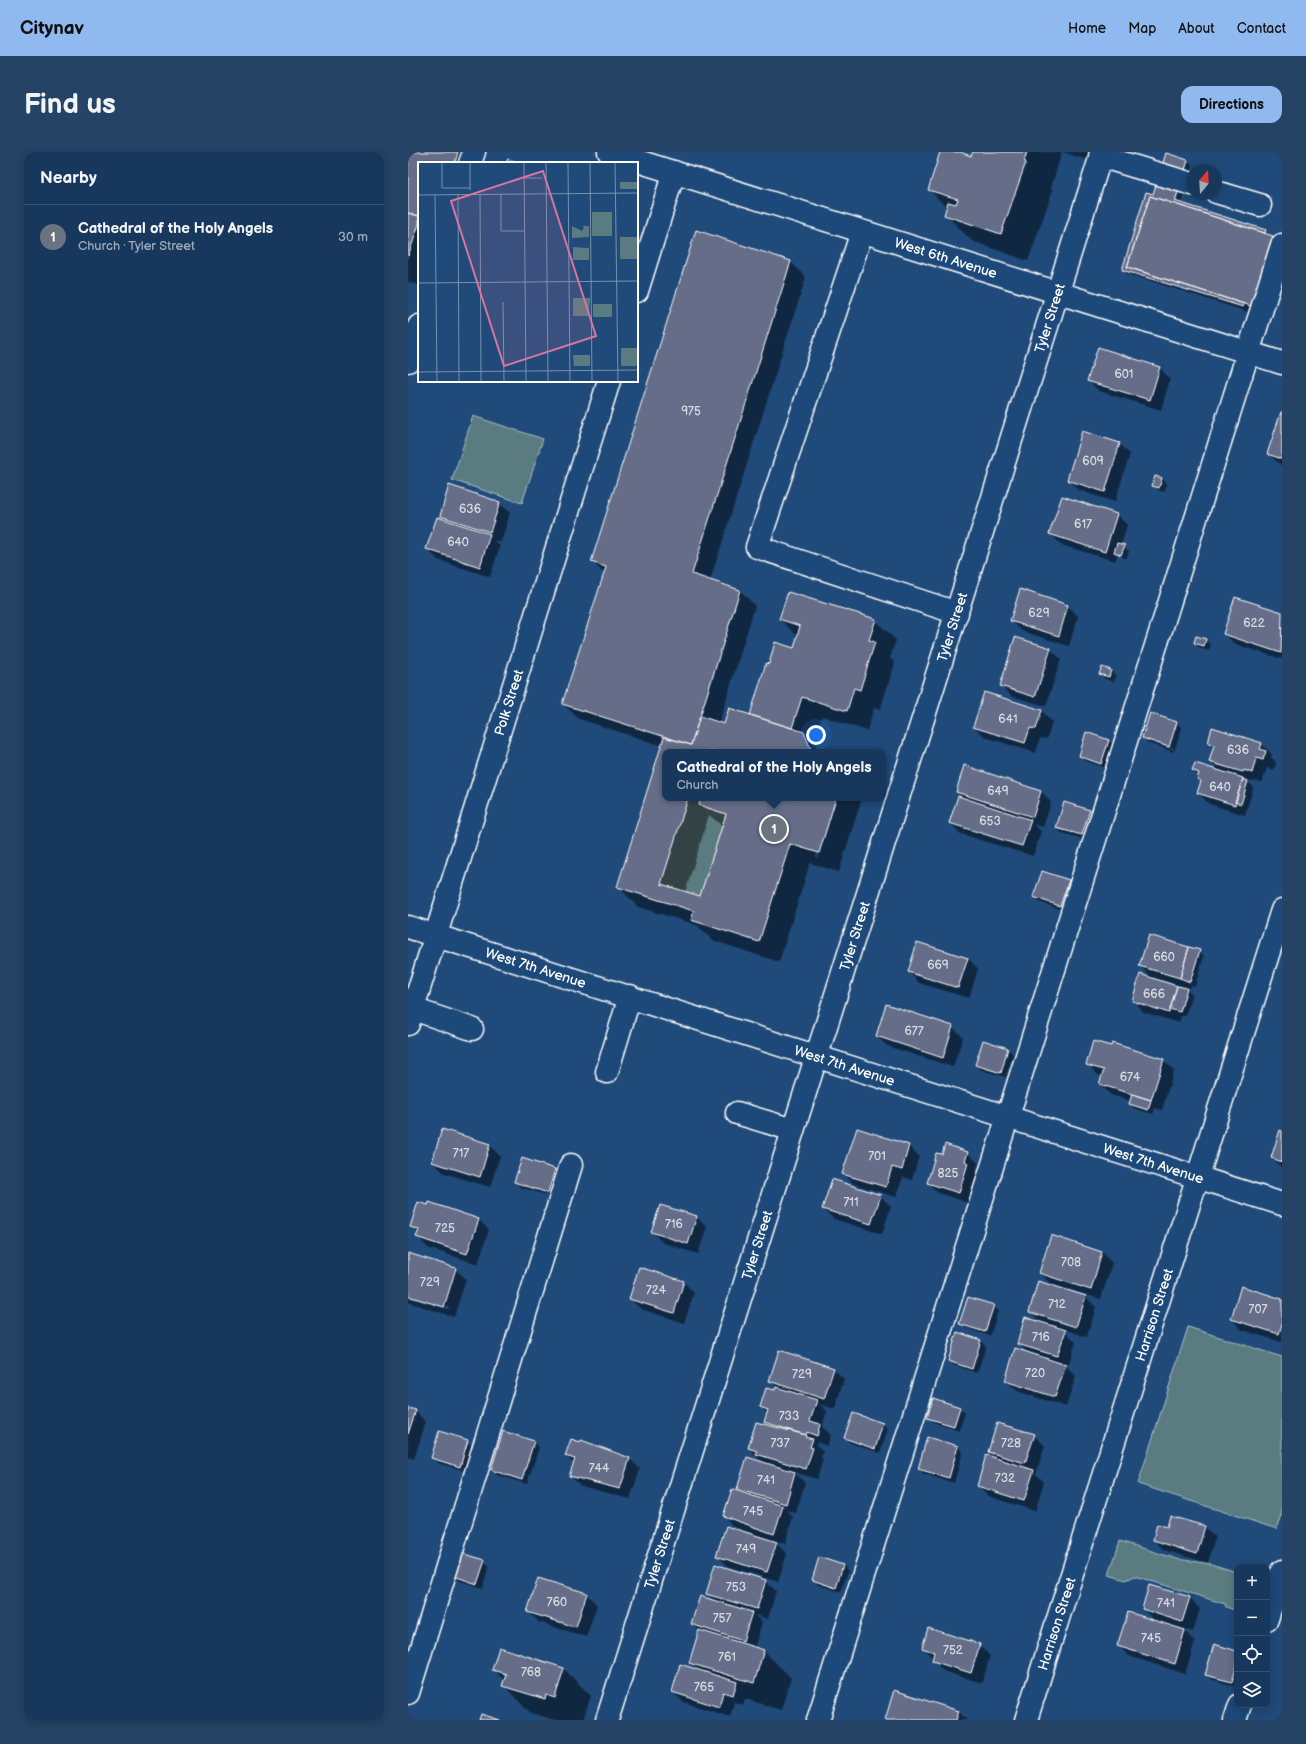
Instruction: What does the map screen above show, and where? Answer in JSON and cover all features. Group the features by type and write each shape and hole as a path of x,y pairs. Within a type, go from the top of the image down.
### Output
{"street":[{"path":"470,162 474,152"},
{"name":"West 6th Avenue","path":"609,152 1282,363"},
{"path":"1101,154 1186,182"},
{"name":"Tyler Street","path":"607,1720 1101,154"},
{"path":"638,288 674,172"},
{"path":"1222,194 1260,205"},
{"path":"862,232 757,547 956,613"},
{"path":"818,1720 1282,245"},
{"path":"408,360 418,329"},
{"name":"Polk Street","path":"410,1017 609,382"},
{"name":"Harrison Street","path":"1026,1720 1282,910"},
{"name":"West 7th Avenue","path":"408,926 1282,1204"},
{"path":"607,1072 630,996"},
{"path":"410,1017 472,1029"},
{"path":"737,1113 793,1130"},
{"path":"408,1693 571,1165"},
{"path":"1270,1609 1282,1571"},
{"path":"1235,1720 1239,1708"}],"green space":[{"path":"473,416 543,439 522,503 452,480"},
{"path":"687,801 700,801 699,806 726,814 700,896 661,884"},
{"path":"1188,1327 1282,1357 1282,1515 1277,1529 1138,1484"},
{"path":"1120,1541 1177,1559 1211,1564 1234,1571 1234,1610 1226,1607 1225,1604 1135,1576 1126,1580 1109,1575"}],"building":[{"path":"408,152 458,152 455,162 418,162 418,216 408,213"},
{"path":"940,152 960,152 971,156 973,152 1027,152 1024,161 1026,162 1001,234 944,215 948,202 956,204 958,199 928,190"},
{"path":"1166,153 1188,160 1175,201 1266,230 1265,233 1150,196 1127,267 1244,304 1243,307 1122,270 1146,192 1153,194"},
{"path":"508,159 518,162 506,162"},
{"path":"1150,196 1273,236 1251,306 1127,267"},
{"path":"408,213 418,216 418,227 408,256"},
{"path":"696,230 791,261 692,574 740,590 691,745 562,704 606,567 591,562"},
{"path":"1098,347 1160,367 1150,400 1087,381"},
{"path":"1282,412 1282,459 1267,454"},
{"path":"1082,431 1120,443 1105,492 1067,480"},
{"path":"1155,476 1162,478 1159,488 1152,486"},
{"path":"449,485 500,502 490,532 440,516"},
{"path":"1062,496 1117,514 1105,552 1049,534"},
{"path":"437,517 490,534 480,567 426,549"},
{"path":"1117,543 1125,545 1121,555 1114,552"},
{"path":"1020,589 1068,605 1059,636 1010,621"},
{"path":"788,592 876,619 869,640 875,642 860,690 854,688 847,711 802,697 792,728 750,715 766,663 769,664 775,642 794,648 800,626 779,619"},
{"path":"1235,597 1282,612 1281,653 1223,634"},
{"path":"1196,636 1206,639 1204,646 1194,643"},
{"path":"1015,637 1051,648 1035,697 1000,686"},
{"path":"1102,667 1111,670 1109,677 1099,674"},
{"path":"984,692 1042,710 1036,729 1030,728 1025,743 973,727"},
{"path":"729,708 804,732 811,749 662,749 662,801 687,801 661,884 700,896 726,814 699,805 700,801 835,801 819,853 790,844 759,942 691,920 694,911 617,887 664,737 691,745 700,716 724,724"},
{"path":"1150,713 1177,722 1169,747 1142,738"},
{"path":"1212,727 1262,743 1260,749 1266,751 1263,760 1256,758 1252,773 1244,770 1243,772 1209,762 1214,745 1208,743"},
{"path":"1086,732 1109,740 1101,764 1079,756"},
{"path":"1195,763 1243,778 1235,805 1197,793 1201,781 1197,779 1199,773 1192,770"},
{"path":"964,765 1041,791 1033,817 956,792"},
{"path":"1243,779 1248,781 1241,804 1235,802"},
{"path":"958,796 1031,820 1022,846 949,823"},
{"path":"1064,802 1090,810 1082,835 1056,828"},
{"path":"1042,871 1069,880 1060,906 1033,897"},
{"path":"1149,935 1189,947 1180,978 1139,966"},
{"path":"917,942 968,958 958,988 908,972"},
{"path":"1189,947 1200,950 1190,982 1180,978"},
{"path":"1140,974 1177,986 1169,1013 1132,1001"},
{"path":"1177,986 1187,988 1180,1012 1170,1009"},
{"path":"886,1004 953,1026 943,1058 876,1036"},
{"path":"983,1040 1008,1048 1001,1073 975,1065"},
{"path":"1093,1041 1111,1046 1112,1043 1164,1059 1151,1100 1099,1084 1104,1070 1086,1065"},
{"path":"1132,1094 1151,1100 1148,1110 1129,1104"},
{"path":"857,1128 909,1145 902,1170 892,1167 886,1187 842,1174"},
{"path":"442,1129 490,1144 480,1177 432,1162"},
{"path":"1280,1130 1282,1131 1282,1162 1271,1158"},
{"path":"945,1144 968,1152 965,1161 968,1163 959,1193 927,1183 936,1153 942,1154"},
{"path":"522,1158 555,1169 548,1193 514,1182"},
{"path":"832,1179 881,1195 871,1224 822,1209"},
{"path":"418,1202 428,1205 429,1202 479,1219 467,1254 416,1237 419,1230 410,1227"},
{"path":"660,1205 697,1216 688,1244 651,1232"},
{"path":"1051,1235 1102,1252 1091,1290 1039,1273"},
{"path":"408,1253 456,1268 444,1307 408,1296"},
{"path":"639,1267 684,1281 674,1313 629,1299"},
{"path":"1038,1281 1086,1296 1076,1327 1029,1312"},
{"path":"1241,1286 1282,1299 1282,1324 1279,1334 1231,1319"},
{"path":"968,1297 994,1305 985,1332 959,1324"},
{"path":"1025,1317 1066,1330 1057,1356 1017,1344"},
{"path":"957,1332 981,1340 972,1369 948,1361"},
{"path":"1015,1348 1066,1365 1055,1397 1005,1381"},
{"path":"779,1350 834,1368 824,1399 769,1381"},
{"path":"776,1387 817,1400 810,1421 820,1424 817,1436 807,1432 806,1435 764,1422 768,1410 760,1407 766,1388 775,1390"},
{"path":"933,1398 960,1407 954,1426 927,1418"},
{"path":"408,1408 416,1410 408,1434"},
{"path":"853,1413 883,1423 875,1449 844,1438"},
{"path":"756,1422 806,1435 805,1437 813,1439 810,1447 813,1448 806,1469 756,1454 757,1451 748,1448"},
{"path":"997,1423 1035,1434 1025,1463 988,1452"},
{"path":"439,1431 468,1440 460,1467 431,1458"},
{"path":"503,1431 534,1441 522,1480 491,1470"},
{"path":"927,1437 958,1446 949,1478 918,1469"},
{"path":"571,1439 580,1442 581,1440 630,1458 620,1489 569,1476 575,1459 565,1456"},
{"path":"986,1455 1034,1470 1024,1501 977,1486"},
{"path":"747,1457 795,1472 786,1504 737,1489"},
{"path":"732,1489 783,1506 774,1534 723,1516"},
{"path":"1170,1516 1205,1526 1197,1554 1153,1540 1157,1524 1167,1527"},
{"path":"726,1526 777,1542 767,1572 716,1556"},
{"path":"461,1553 485,1560 477,1584 454,1576"},
{"path":"819,1557 843,1565 836,1588 812,1580"},
{"path":"715,1564 766,1580 757,1609 706,1594"},
{"path":"538,1578 587,1593 576,1627 527,1612"},
{"path":"1149,1585 1190,1597 1182,1622 1142,1609"},
{"path":"700,1596 752,1612 743,1641 691,1624"},
{"path":"1128,1612 1185,1630 1175,1664 1117,1646"},
{"path":"928,1628 980,1644 971,1673 932,1661 934,1652 922,1648"},
{"path":"699,1630 764,1650 754,1683 689,1663"},
{"path":"1214,1644 1234,1650 1234,1675 1232,1682 1205,1675"},
{"path":"499,1647 564,1668 555,1698 546,1695 545,1699 502,1686 506,1674 492,1670"},
{"path":"680,1664 737,1682 733,1695 723,1692 719,1707 672,1692"},
{"path":"894,1690 959,1711 956,1720 885,1720"},
{"path":"481,1714 500,1720 479,1720"}],"place":[{"name":"Cathedral of the Holy Angels","path":"774,829"}]}
